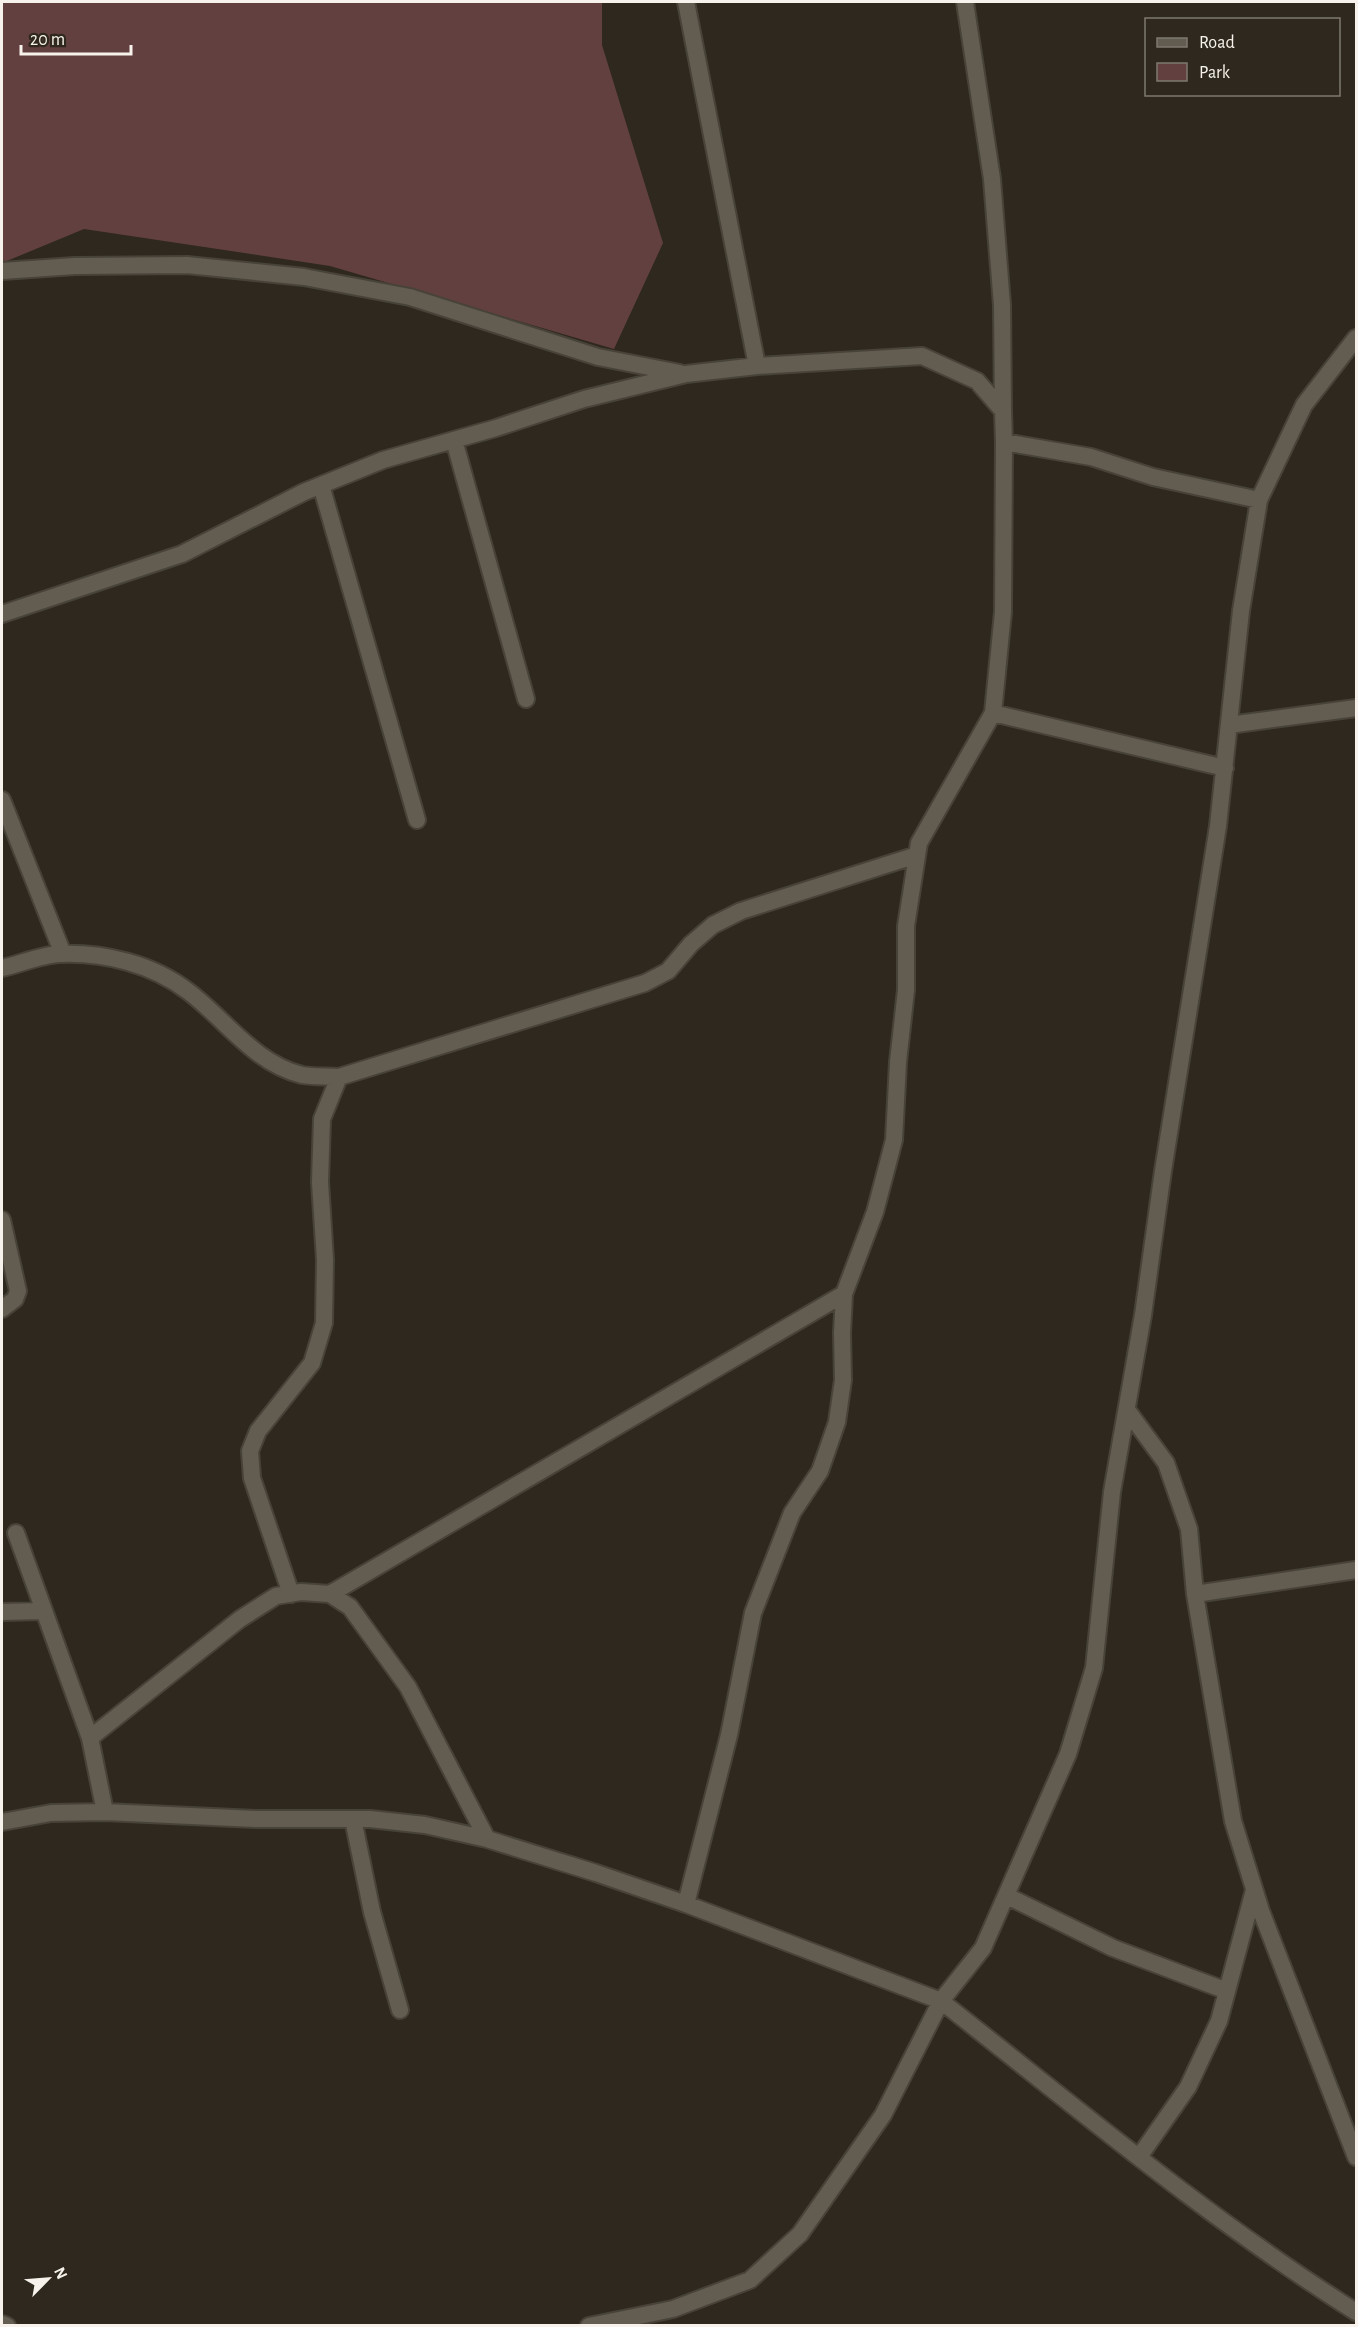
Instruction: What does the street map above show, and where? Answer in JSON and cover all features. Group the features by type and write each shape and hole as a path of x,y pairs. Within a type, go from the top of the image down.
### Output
{"street":[{"path":"686,2 757,366"},
{"path":"686,1904 729,1735 753,1613 792,1513 820,1471 837,1422 843,1380 844,1294 875,1212 894,1140 898,1062 906,990 906,926 919,843 993,713 1003,612 1005,421 1002,305 992,179 965,2"},
{"path":"2,271 75,266 187,265 304,277 410,297 598,357 686,374"},
{"path":"589,2325 673,2309 750,2280 800,2234 883,2115 941,2001 983,1948 1068,1754 1094,1668 1112,1492 1143,1315 1163,1171 1218,826 1241,611 1259,500 1304,405 1356,338"},
{"path":"2,614 182,554 321,485 383,460 584,399 686,374 757,366 922,356 977,381 1003,411"},
{"path":"454,440 526,699"},
{"path":"1004,442 1091,458 1153,477 1259,500"},
{"path":"321,485 417,820"},
{"path":"1229,725 1356,708"},
{"path":"993,713 1225,768"},
{"path":"2,800 63,954"},
{"path":"2,968 63,954 101,957 144,966 189,991 239,1039 274,1065 303,1075 339,1077 645,983 668,971 691,944 713,925 741,911 917,855"},
{"path":"291,1594 252,1478 250,1451 258,1431 312,1363 324,1323 325,1260 320,1182 322,1119 339,1077"},
{"path":"2,1220 18,1291 15,1299 2,1309"},
{"path":"90,1738 240,1618 276,1596 330,1594 844,1294"},
{"path":"1127,1410 1166,1462 1189,1529 1195,1594 1233,1821 1254,1889 1356,2157"},
{"path":"16,1533 42,1611 90,1738 105,1812"},
{"path":"1195,1594 1356,1570"},
{"path":"330,1594 350,1607 408,1687 487,1839"},
{"path":"2,1612 42,1611"},
{"path":"2,1822 51,1813 105,1812 256,1819 353,1819 425,1825 487,1839 686,1904 941,2001 1139,2157 1295,2273 1356,2312"},
{"path":"353,1819 372,1912 400,2010"},
{"path":"1139,2157 1188,2087 1219,2021 1254,1889"},
{"path":"1007,1896 1113,1948 1227,1991"},
{"path":"2,2324 7,2325"}],"green space":[{"path":"2,2 602,2 602,45 663,243 614,349 330,266 84,229 2,263"}]}
